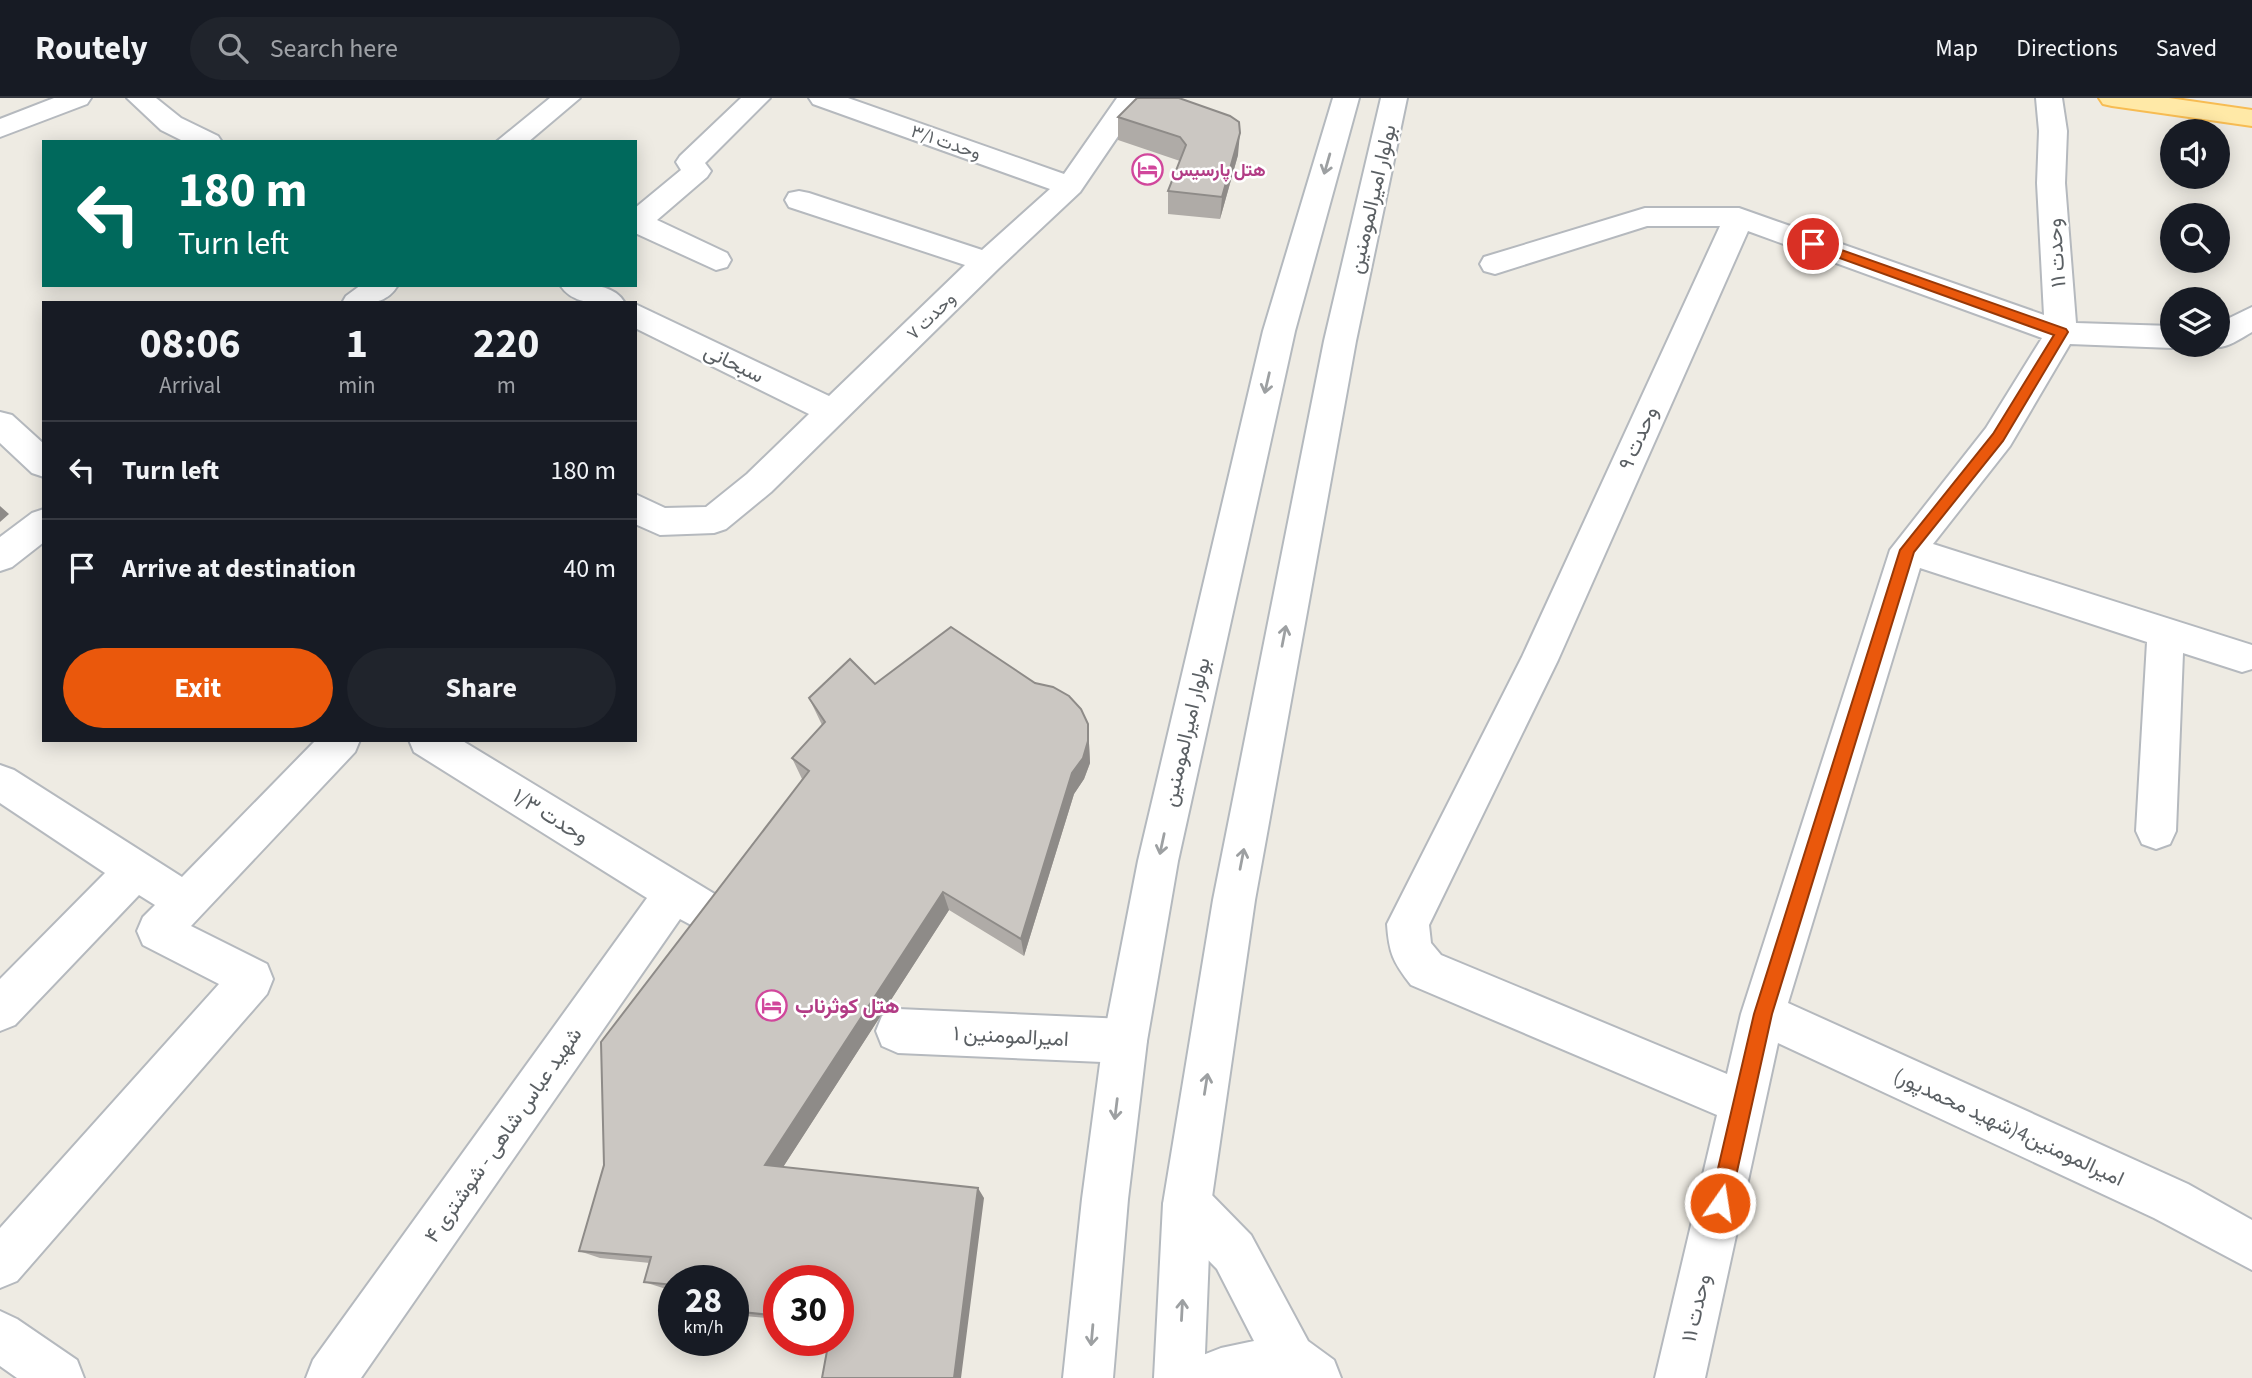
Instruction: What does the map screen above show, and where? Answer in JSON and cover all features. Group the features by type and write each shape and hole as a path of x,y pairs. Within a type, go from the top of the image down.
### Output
{"main road":[{"path":"2112,98 2252,118"}],"street":[{"path":"0,129 78,98"},
{"path":"140,98 172,124 204,140"},
{"path":"513,140 568,98"},
{"path":"637,222 696,171 691,162 757,98"},
{"name":"وحدت ۳/۱","path":"822,98 1070,186"},
{"name":"وحدت ۷","path":"637,508 660,522 714,520 759,482 987,262 1070,186 1131,98"},
{"name":"بولوار امیرالمومنین","path":"1088,1378 1105,1199 1125,1041 1182,747 1279,331 1346,98"},
{"name":"بولوار امیرالمومنین","path":"1179,1378 1187,1204 1239,873 1340,341 1394,98"},
{"name":"وحدت ۱۱","path":"1680,1378 1763,1014 1908,550 1998,437 2061,332 2050,183 2053,131 2049,98"},
{"path":"799,200 987,262"},
{"path":"1495,264 1645,217 1739,217 2061,332 2160,336"},
{"name":"وحدت ۹","path":"1739,217 1539,660 1408,924 1410,950 1426,970 1743,1103"},
{"path":"637,223 716,260"},
{"path":"360,301 380,287"},
{"path":"579,287 606,301"},
{"name":"سبحانی","path":"637,316 833,412"},
{"path":"2230,331 2252,318"},
{"path":"0,424 42,462"},
{"path":"0,557 42,525"},
{"path":"1908,550 2242,657"},
{"path":"2156,831 2166,632"},
{"path":"0,1264 252,979 158,931 339,742"},
{"name":"وحدت ۱/۳","path":"431,742 675,892"},
{"path":"0,782 185,902"},
{"path":"0,1010 136,870"},
{"path":"675,892 721,921"},
{"name":"شهید عباس شاهی - شوشتری ۴","path":"331,1378 675,892"},
{"name":"امیرالمومنین4(شهید محمدپور)","path":"1763,1014 2171,1201 2252,1246"},
{"name":"امیرالمومنین ۱","path":"898,1031 1125,1041"},
{"path":"1187,1204 1234,1252 1303,1368 1221,1373 1219,1378"},
{"path":"0,1336 59,1378"}],"building":[{"path":"1137,98 1179,98 1230,116 1239,122 1240,133 1222,197 1168,191 1186,145 1180,137 1118,117"},
{"name":"هتل کوثرناب","path":"951,627 1035,683 1053,687 1069,696 1081,709 1088,724 1088,741 1083,758 1072,773 1021,939 943,892 765,1165 978,1188 954,1378 822,1378 826,1356 854,1356 854,1265 763,1265 763,1314 749,1313 749,1265 658,1265 658,1283 644,1282 651,1257 579,1251 604,1165 601,1042 809,771 792,758 825,722 809,698 850,659 875,684"}],"place":[{"name":"هتل پارسیس","path":"1148,170"},
{"name":"هتل کوثرناب","path":"772,1006"}],"route":[{"path":"1720,1203 1763,1014 1908,550 1998,437 2061,332 1813,244"}]}
